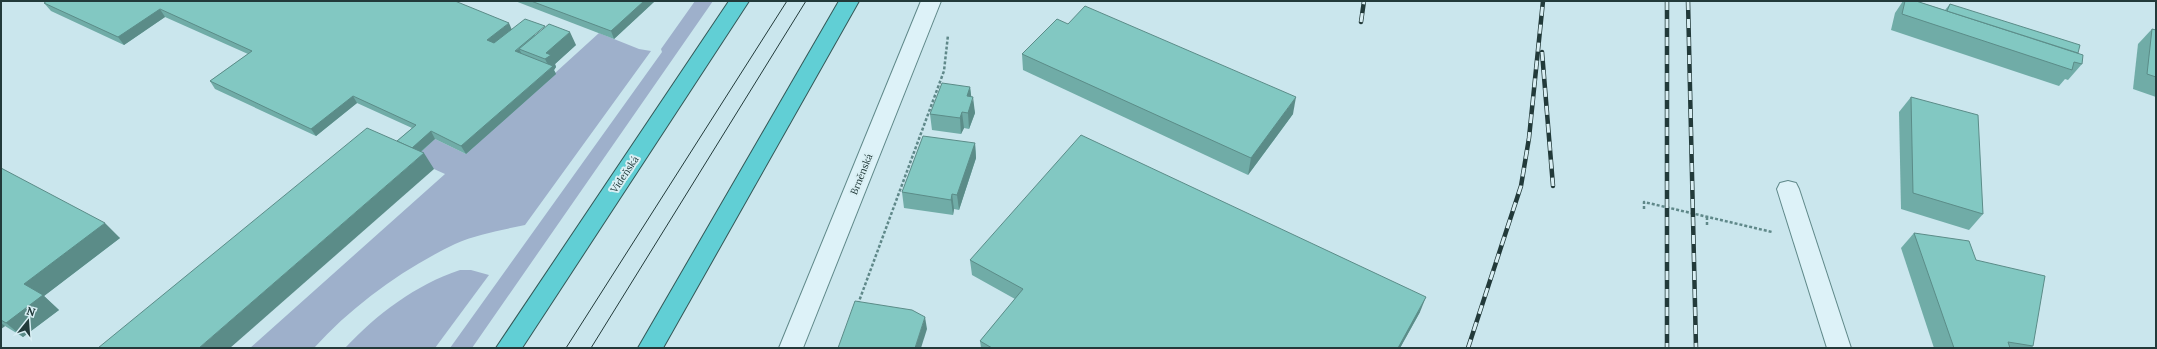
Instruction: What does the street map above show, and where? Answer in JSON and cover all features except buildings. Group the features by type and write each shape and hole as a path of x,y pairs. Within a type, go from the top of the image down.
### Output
{"highway":[{"name":"Vídeňská","path":"508,348 740,1"},
{"path":"650,348 849,1"}],"street":[{"name":"Brněnská","path":"791,348 931,1"},
{"path":"1788,189 1839,348"}],"path":[{"path":"856,310 944,71 949,31"},
{"path":"1644,209 1644,202 1804,239"},
{"path":"1707,217 1707,226"}],"shaded area":[{"path":"695,1 713,1 472,348 450,348 662,52 661,49"},
{"path":"599,33 639,49 651,51 525,225 463,241 417,265 380,289 362,303 329,332 314,348 250,348 445,174 412,159 435,139 466,154"},
{"path":"460,270 471,270 489,275 435,348 345,348 384,312 412,292 443,276"}],"tram line":[{"path":"566,348 787,1"},
{"path":"591,348 806,1"}],"railway":[{"path":"1361,22 1364,1"},
{"path":"1468,348 1521,186 1529,138 1543,1"},
{"path":"1667,1 1667,348"},
{"path":"1688,1 1696,348"},
{"path":"1542,52 1553,186"}]}
